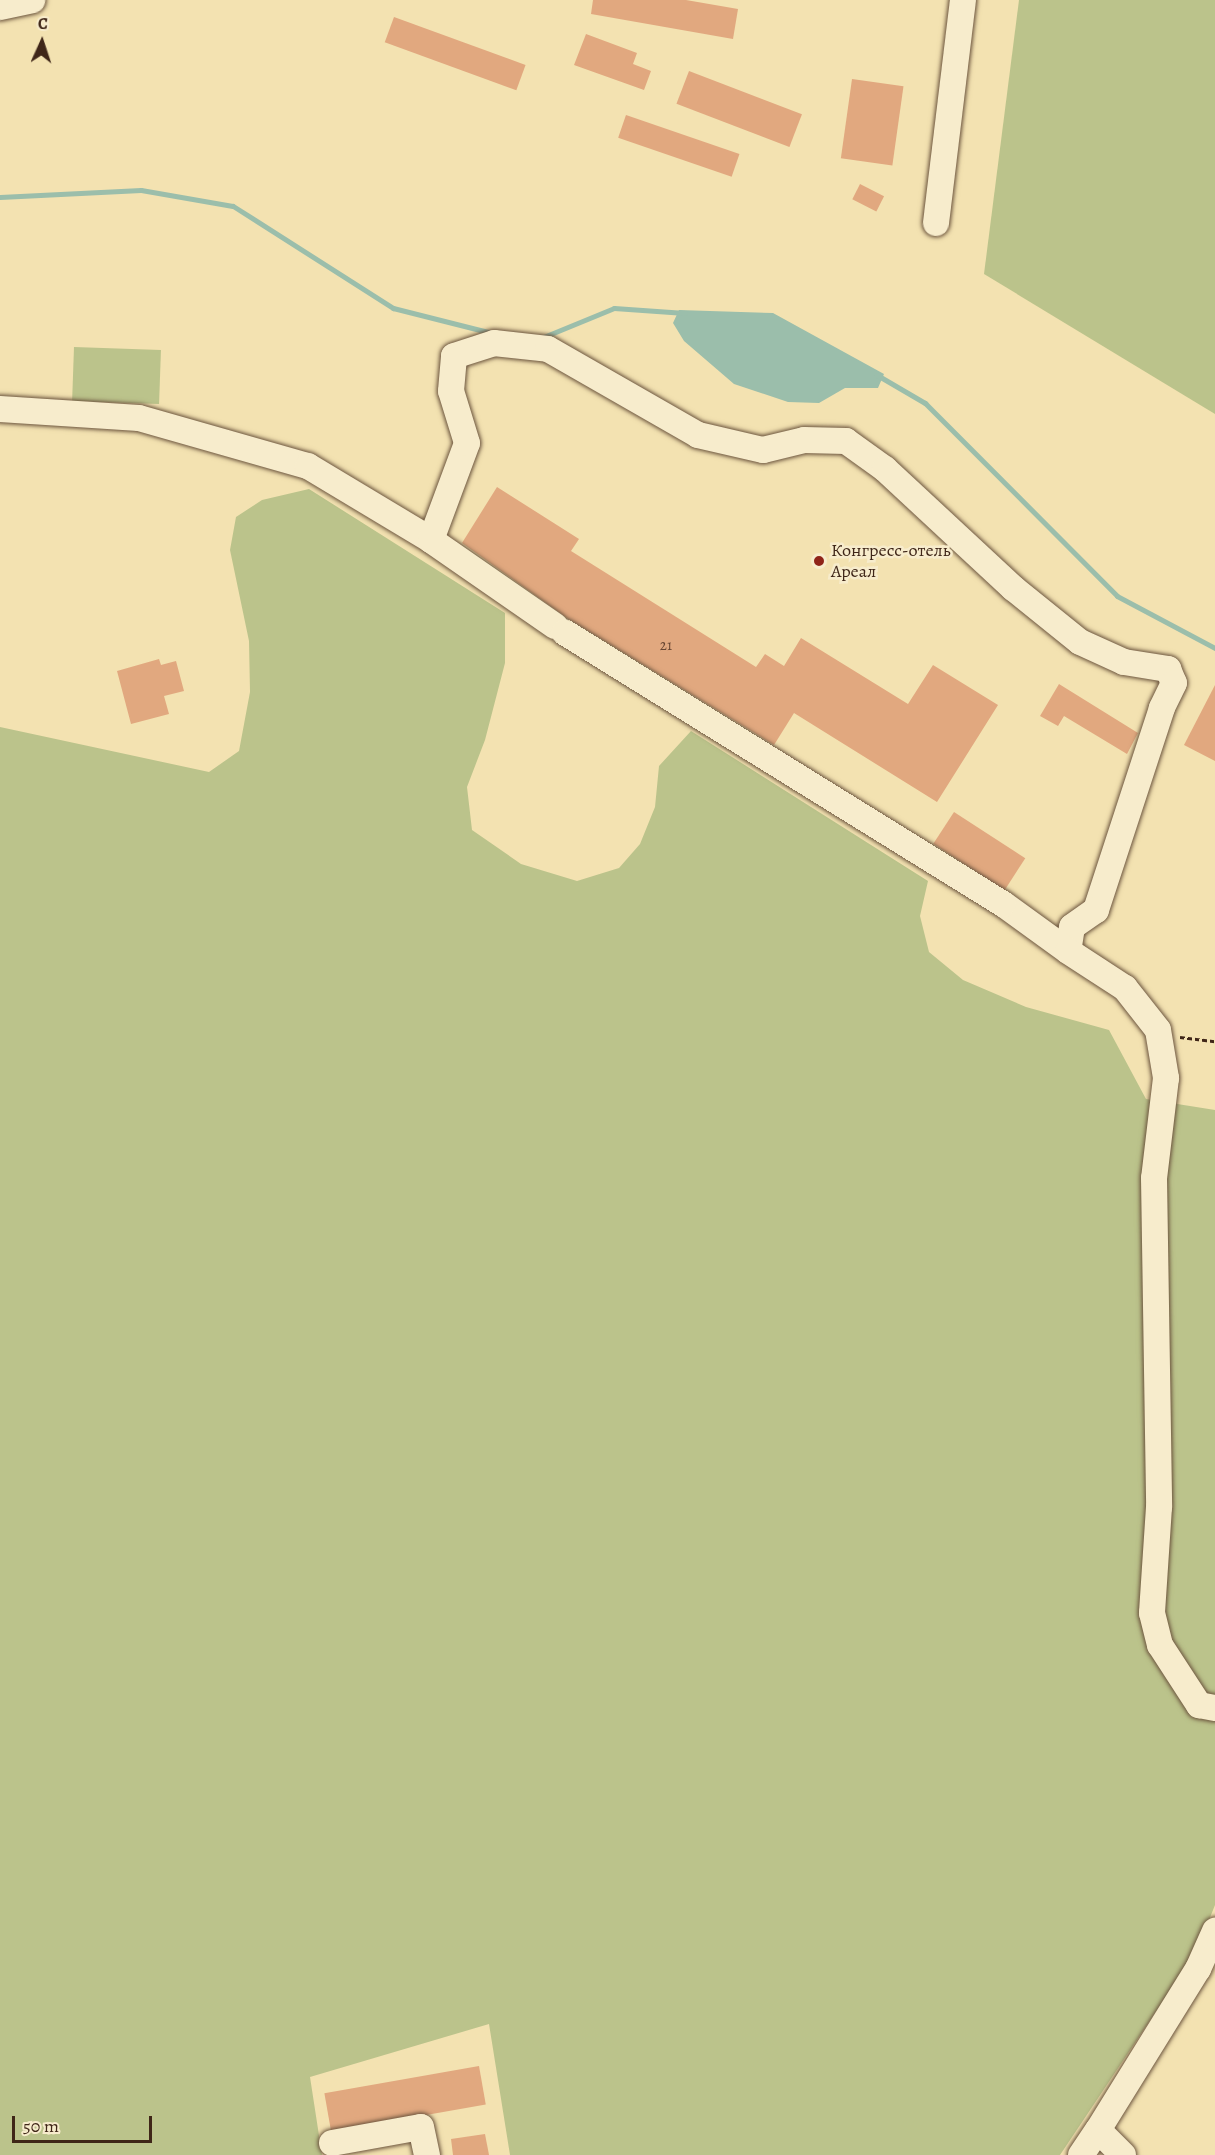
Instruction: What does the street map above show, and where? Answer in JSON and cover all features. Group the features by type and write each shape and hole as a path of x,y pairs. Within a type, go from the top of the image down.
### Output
{"street":[{"path":"0,7 32,0"},
{"path":"936,223 963,0"},
{"path":"431,540 467,443 451,391 454,356 494,343 548,349 698,435 763,450 804,440 846,441 885,469 1013,588 1080,642 1124,662 1168,669 1174,683 1162,708 1096,910 1072,927 1068,951"},
{"path":"0,409 139,418 308,466 431,540 559,629 1003,904 1068,951 1125,988 1158,1030 1166,1078 1154,1179 1159,1507 1152,1613 1160,1645 1199,1705 1215,1708"},
{"path":"1080,2155 1098,2130 1198,1969 1215,1930"},
{"path":"332,2143 421,2127 427,2155"},
{"path":"1098,2130 1123,2155"}],"path":[{"path":"1158,1030 1170,1036 1215,1041"}],"green space":[{"path":"1019,0 1215,0 1215,414 984,274"},
{"path":"74,347 161,350 159,404 72,401"},
{"path":"309,489 505,613 505,663 485,740 467,787 472,830 521,864 577,881 619,868 640,844 655,807 659,766 691,731 928,881 920,916 929,952 963,980 1026,1007 1109,1030 1146,1099 1215,1110 1215,1905 1197,1950 1060,2155 510,2155 489,2024 310,2077 322,2155 0,2155 0,727 209,772 239,751 250,692 249,641 230,550 236,517 262,500"}],"shaded area":[{"path":"679,310 773,313 884,374 878,388 845,388 819,403 788,402 734,384 684,341 673,323"}],"building":[{"path":"593,0 686,0 738,9 733,39 591,14"},
{"path":"394,17 526,65 516,90 385,42"},
{"path":"586,34 637,53 633,64 651,71 644,90 574,65"},
{"path":"689,71 802,114 789,147 676,104"},
{"path":"852,79 903,86 892,165 841,158"},
{"path":"626,115 739,154 732,177 618,138"},
{"path":"860,184 884,196 876,211 852,199"},
{"path":"497,487 579,539 571,551 756,667 765,654 784,666 801,638 908,704 933,665 998,705 937,802 794,713 774,745 567,618 462,543"},
{"path":"159,659 161,665 176,661 184,691 164,696 169,714 131,724 117,671"},
{"path":"1059,684 1138,733 1127,754 1064,716 1058,726 1040,716"},
{"path":"1215,685 1215,761 1184,745"},
{"path":"954,812 1025,858 1005,890 933,844"},
{"path":"479,2066 486,2104 331,2132 324,2093"},
{"path":"485,2134 489,2155 453,2155 451,2139"}],"waterway":[{"path":"0,197 141,190 233,206 393,308 492,333"},
{"path":"541,338 614,308 685,313"},
{"path":"877,375 925,403 1117,596 1215,648"}],"place":[{"name":"Конгресс-отель Ареал","path":"819,561"}]}
